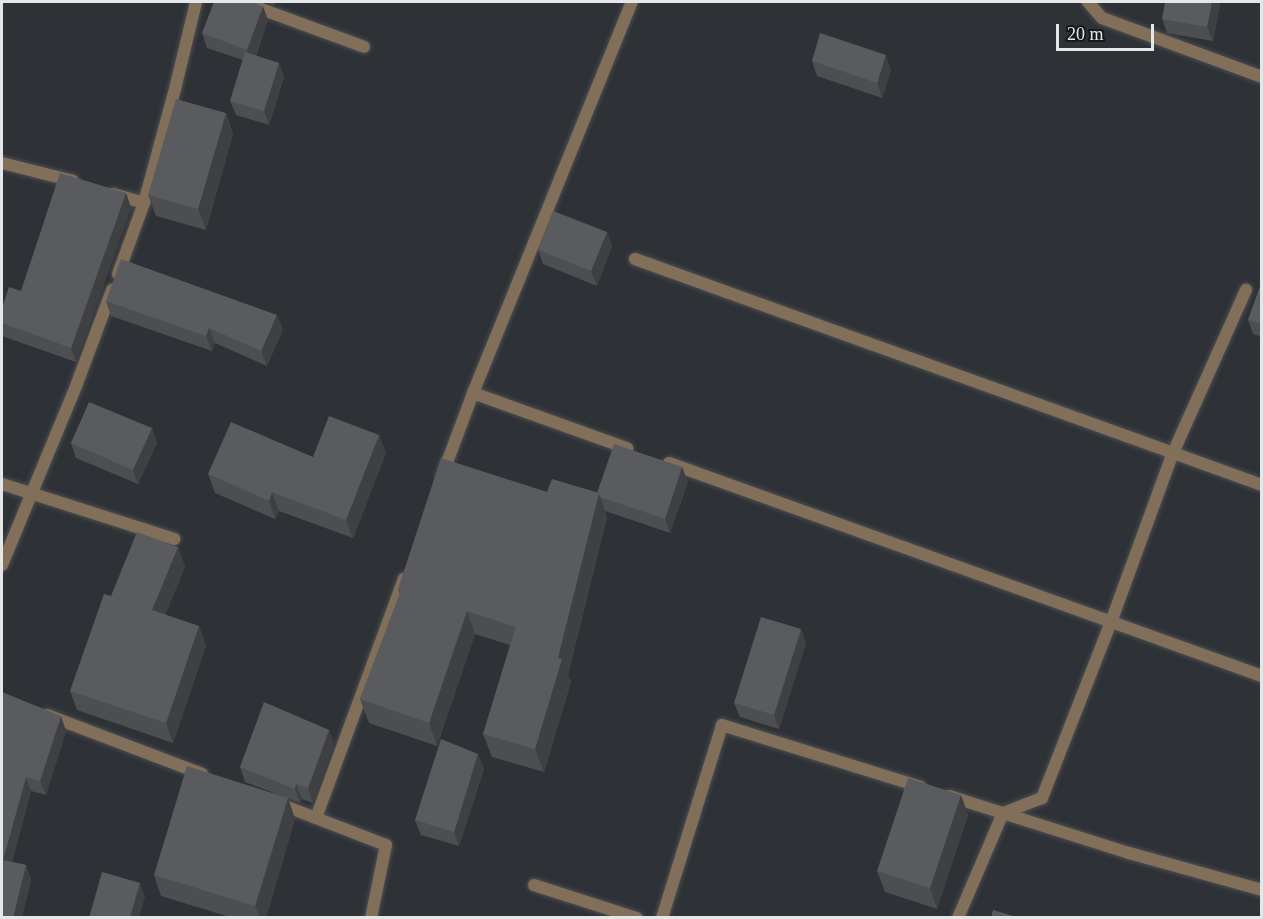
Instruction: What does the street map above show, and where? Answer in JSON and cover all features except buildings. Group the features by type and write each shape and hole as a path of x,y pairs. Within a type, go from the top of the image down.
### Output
{"street":[{"path":"2,565 29,494 76,387 144,203 176,89 196,2"},
{"path":"242,2 364,47"},
{"path":"436,494 473,393 632,2"},
{"path":"1088,2 1102,18 1262,77"},
{"path":"2,164 144,203"},
{"path":"635,259 1262,485"},
{"path":"958,918 1003,813 1042,798 1112,622 1173,453 1246,290"},
{"path":"473,393 1262,676"},
{"path":"2,484 174,539"},
{"path":"316,818 407,572"},
{"path":"34,710 219,780"},
{"path":"662,918 722,725 1003,813 1262,890"},
{"path":"262,797 386,845 370,918"},
{"path":"534,885 637,918"}]}
